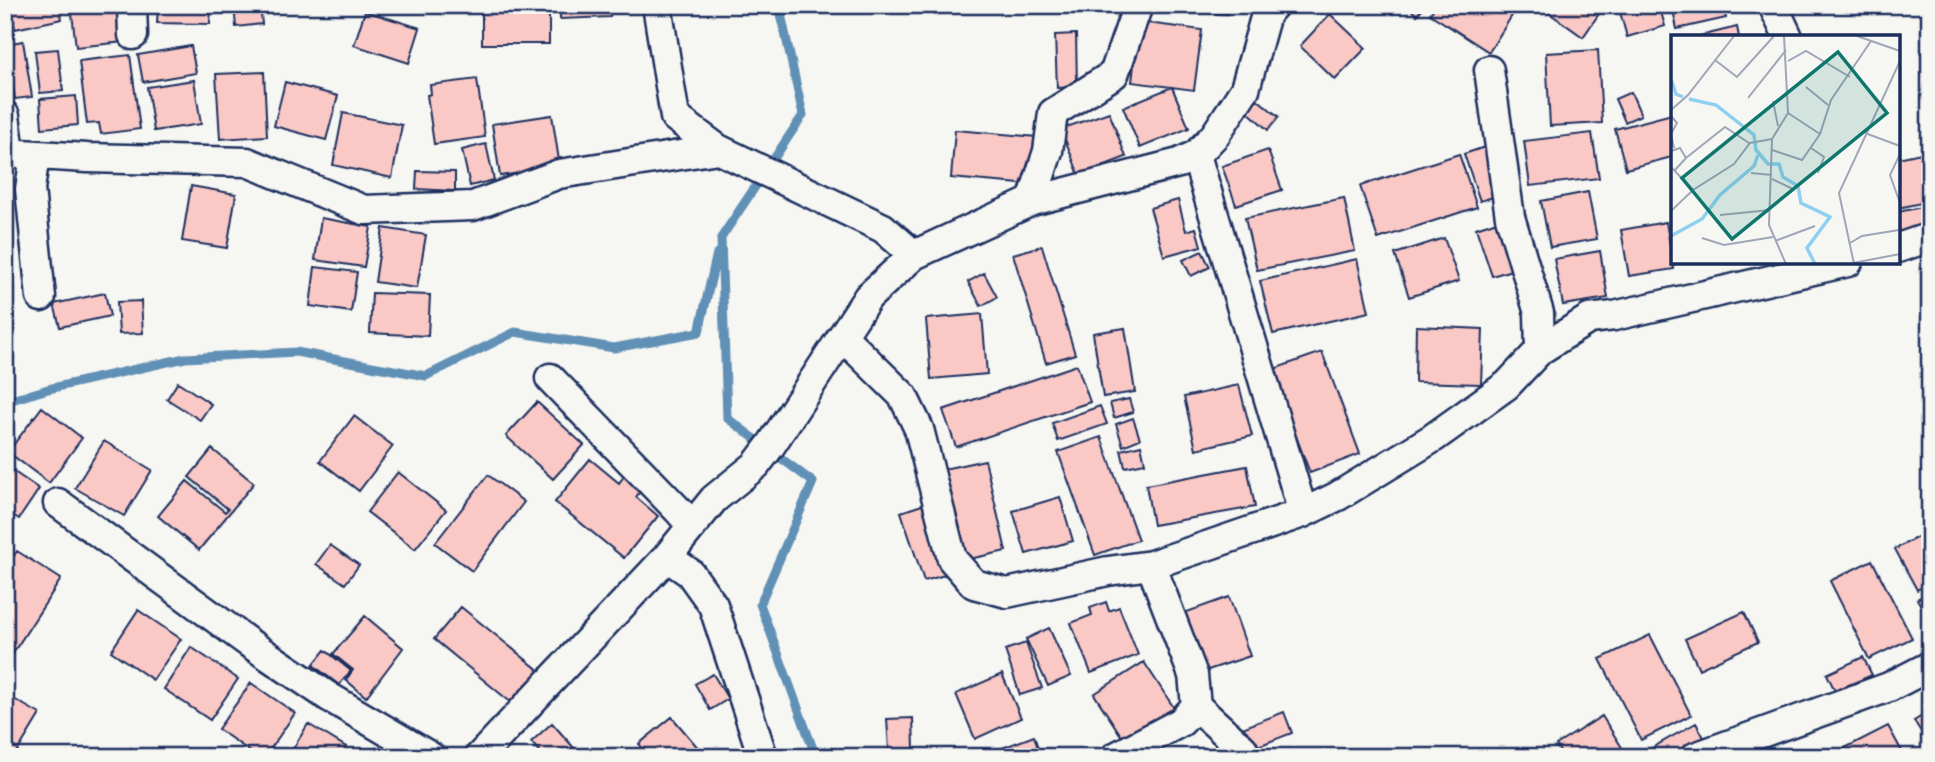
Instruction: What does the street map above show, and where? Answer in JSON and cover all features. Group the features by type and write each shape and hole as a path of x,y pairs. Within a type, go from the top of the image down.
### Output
{"street":[{"path":"132,5 133,36"},
{"path":"657,5 675,117 718,149 883,228 914,255"},
{"path":"1032,201 1048,151 1053,113 1114,74 1138,5"},
{"path":"479,757 667,557 714,499 764,455 868,297 914,255 1032,201 1179,163 1196,155 1214,135 1244,89 1266,14 1274,5"},
{"path":"1773,5 1787,35"},
{"path":"1489,70 1510,217 1539,313 1540,350"},
{"path":"5,116 30,189 41,297"},
{"path":"17,153 247,162 364,210 473,206 559,174 718,149"},
{"path":"1196,155 1303,513"},
{"path":"1900,247 1930,237"},
{"path":"843,337 903,396 922,439 952,559 974,584 1007,593 1108,571 1151,565 1303,513 1338,496 1433,438 1507,385 1540,350 1589,319 1614,316 1839,264"},
{"path":"550,378 692,526"},
{"path":"58,503 317,690 431,757"},
{"path":"667,557 690,573 713,605 762,754"},
{"path":"1151,565 1193,675 1196,706 1243,748"},
{"path":"1695,757 1889,687 1930,666"},
{"path":"1115,757 1181,722 1196,706"}],"building":[{"path":"5,5 59,5 62,19 15,29 13,18 5,19"},
{"path":"71,5 120,5 124,42 76,47"},
{"path":"158,5 211,5 210,24 157,23"},
{"path":"234,5 260,5 262,24 236,27"},
{"path":"482,5 549,5 549,44 482,44"},
{"path":"560,5 611,5 610,17 560,19"},
{"path":"1158,5 1228,5 1228,14 1157,10"},
{"path":"1405,5 1425,5 1417,15"},
{"path":"1436,5 1518,6 1489,52 1430,14"},
{"path":"1538,5 1605,5 1583,37"},
{"path":"1618,5 1659,5 1665,26 1627,37"},
{"path":"1672,5 1723,5 1726,18 1677,29"},
{"path":"365,11 420,28 409,63 354,45"},
{"path":"1330,14 1366,48 1335,80 1300,46"},
{"path":"1139,22 1202,30 1194,90 1132,82"},
{"path":"1737,27 1739,35 1704,35"},
{"path":"1076,34 1077,87 1057,88 1055,35"},
{"path":"23,41 32,97 15,99 6,44"},
{"path":"191,46 196,73 143,82 138,55"},
{"path":"58,49 63,91 40,93 35,51"},
{"path":"1598,50 1602,123 1550,126 1546,53"},
{"path":"130,55 140,129 101,134 99,123 87,124 79,61"},
{"path":"264,72 267,136 220,139 216,74"},
{"path":"477,79 485,137 434,144 427,95 431,94 430,85"},
{"path":"194,80 201,124 154,131 147,87"},
{"path":"285,82 338,96 326,140 274,126"},
{"path":"1172,87 1189,128 1140,148 1123,107"},
{"path":"1631,92 1641,115 1625,122 1615,99"},
{"path":"76,96 78,125 42,128 40,99"},
{"path":"1257,99 1279,117 1268,130 1247,111"},
{"path":"1109,112 1126,157 1079,175 1061,129"},
{"path":"343,113 402,125 392,178 333,165"},
{"path":"1671,114 1671,157 1626,169 1615,129"},
{"path":"552,115 560,167 500,176 492,124"},
{"path":"955,130 1037,137 1033,185 951,178"},
{"path":"1592,133 1599,178 1530,186 1524,141"},
{"path":"486,144 494,180 470,186 462,150"},
{"path":"1488,146 1503,194 1480,201 1464,154"},
{"path":"1268,150 1282,190 1236,205 1222,166"},
{"path":"1930,151 1930,201 1900,208 1900,158"},
{"path":"1459,154 1477,207 1378,239 1360,186"},
{"path":"417,171 455,172 455,191 416,189"},
{"path":"191,186 236,194 227,248 182,241"},
{"path":"1588,192 1597,239 1550,247 1541,201"},
{"path":"1344,198 1355,251 1257,270 1245,218"},
{"path":"1178,200 1186,231 1196,228 1201,246 1164,256 1150,208"},
{"path":"1927,206 1930,232 1900,239 1900,212"},
{"path":"321,218 371,227 364,267 315,260"},
{"path":"1503,219 1518,268 1492,276 1476,228"},
{"path":"1666,222 1671,264 1674,269 1629,276 1621,230"},
{"path":"383,228 426,235 417,288 375,282"},
{"path":"1444,238 1459,281 1409,297 1395,254"},
{"path":"1042,246 1075,354 1046,363 1013,254"},
{"path":"1202,251 1210,267 1191,276 1183,260"},
{"path":"1600,251 1608,298 1563,305 1554,259"},
{"path":"1357,259 1369,312 1273,334 1260,281"},
{"path":"315,267 357,272 351,312 310,306"},
{"path":"984,273 997,297 981,306 968,282"},
{"path":"105,293 110,316 60,327 54,304"},
{"path":"372,293 430,295 428,336 370,333"},
{"path":"141,301 143,333 119,334 117,302"},
{"path":"982,314 987,374 931,379 926,319"},
{"path":"1416,326 1483,329 1481,384 1415,382"},
{"path":"1125,328 1135,392 1103,397 1093,333"},
{"path":"1322,352 1360,454 1310,473 1271,370"},
{"path":"1077,365 1090,402 956,447 943,410"},
{"path":"178,382 211,404 200,420 167,399"},
{"path":"1239,385 1252,436 1196,449 1184,397"},
{"path":"1129,399 1133,412 1114,418 1110,403"},
{"path":"537,402 584,445 553,479 506,436"},
{"path":"1100,406 1107,424 1058,441 1052,423"},
{"path":"42,407 82,438 49,483 8,452"},
{"path":"354,416 393,446 359,491 320,461"},
{"path":"1133,418 1140,439 1123,446 1116,424"},
{"path":"1101,437 1138,540 1095,555 1058,452"},
{"path":"104,441 152,470 124,516 75,488"},
{"path":"1141,445 1145,463 1125,467 1121,450"},
{"path":"212,449 254,483 199,550 158,516 187,481 225,512 228,509 189,477"},
{"path":"590,459 619,483 624,476 641,490 636,497 658,516 624,558 555,502"},
{"path":"985,460 1006,551 960,561 939,470"},
{"path":"1247,466 1255,507 1153,525 1146,485"},
{"path":"7,467 39,489 19,519 5,510"},
{"path":"398,472 446,510 415,549 367,512"},
{"path":"488,475 524,502 472,571 435,543"},
{"path":"1060,497 1073,541 1026,554 1013,511"},
{"path":"925,504 948,574 924,581 901,512"},
{"path":"1929,531 1930,583 1917,590 1895,549"},
{"path":"330,545 359,565 345,584 316,564"},
{"path":"17,551 61,579 11,656 5,652 5,569"},
{"path":"1872,560 1912,638 1869,659 1830,581"},
{"path":"1930,592 1930,621 1917,599"},
{"path":"1229,597 1250,656 1205,671 1184,613"},
{"path":"1106,602 1109,611 1119,607 1138,655 1091,673 1071,623 1092,615 1090,608"},
{"path":"461,607 546,676 519,709 434,639"},
{"path":"138,610 181,639 153,680 111,651"},
{"path":"1744,612 1758,642 1699,669 1685,639"},
{"path":"365,616 403,648 366,697 346,680 353,670 333,654"},
{"path":"1049,628 1071,676 1048,686 1026,639"},
{"path":"1650,635 1691,715 1641,740 1600,659"},
{"path":"1026,643 1042,688 1020,695 1005,650"},
{"path":"191,647 238,679 210,720 164,689"},
{"path":"325,650 351,671 339,685 313,665"},
{"path":"1863,657 1872,675 1835,691 1827,674"},
{"path":"1144,662 1174,708 1124,740 1094,694"},
{"path":"713,674 728,699 710,710 695,684"},
{"path":"1002,674 1021,718 975,739 956,694"},
{"path":"251,683 295,713 265,757 258,757 218,729"},
{"path":"5,694 40,714 14,757 5,757"},
{"path":"1930,711 1930,745 1914,721"},
{"path":"1284,712 1292,733 1240,753 1232,732"},
{"path":"1602,716 1628,757 1563,757 1556,745"},
{"path":"672,717 704,757 650,757 639,744"},
{"path":"913,718 914,749 889,750 887,719"},
{"path":"552,723 582,757 545,757 531,742"},
{"path":"1696,723 1706,741 1677,757 1645,757 1643,753"},
{"path":"308,724 346,747 341,757 288,757"},
{"path":"1888,726 1905,757 1839,757 1837,752"},
{"path":"1034,736 1041,757 993,757 992,752"},
{"path":"131,748 146,757 126,757"},
{"path":"376,748 387,757 369,757"}],"waterway":[{"path":"779,5 803,115 721,238 727,418 813,482 760,604 816,757"},
{"path":"5,402 48,389 185,358 296,352 426,376 515,332 614,348 699,332 717,253"}]}
